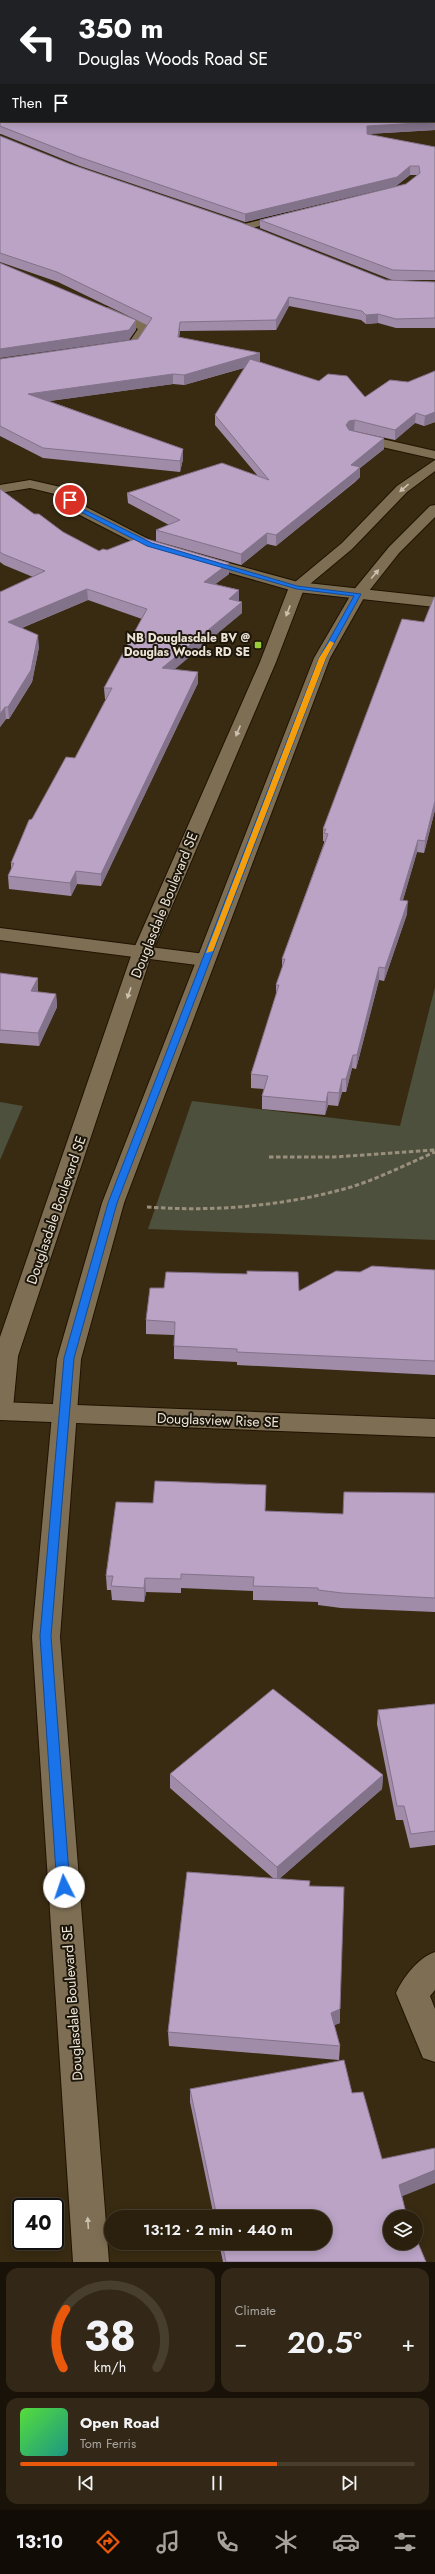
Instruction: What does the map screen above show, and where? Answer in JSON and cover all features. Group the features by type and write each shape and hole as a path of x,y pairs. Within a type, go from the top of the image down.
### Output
{"street":[{"path":"244,227 296,214"},
{"path":"230,222 266,236"},
{"path":"96,305 145,328 134,344 102,349"},
{"path":"354,436 435,455"},
{"name":"Douglasdale Boulevard SE","path":"0,1408 6,1356 142,953 268,662 297,587 347,546 402,489 435,464"},
{"path":"0,488 30,484 60,491 81,510 150,545 297,587 435,602"},
{"name":"Douglasdale Boulevard SE","path":"91,2262 46,1636 63,1413 69,1358 113,1203 322,658 358,594 394,550 435,509"},
{"path":"0,934 205,960"},
{"name":"Douglasview Rise SE","path":"0,1411 435,1428"},
{"path":"435,1966 412,1993 435,2047"}],"path":[{"path":"113,1203 179,1210 244,1206 330,1193 377,1178 435,1151"},
{"path":"268,1157 334,1157 435,1151"}],"green space":[{"path":"435,987 435,1240 148,1229 192,1101 400,1126"},
{"path":"0,1102 23,1106 0,1160"}],"building":[{"path":"0,122 435,122 367,126 367,134 435,147 435,271 393,270 260,220 406,184 420,173 419,166 410,166 397,177 245,214 79,157 0,126"},
{"path":"0,136 70,164 240,222 386,280 435,282 435,318 396,319 378,314 366,315 362,311 289,297 276,320 180,322 178,337 260,353 184,375 173,374 28,394 183,449 180,461 43,448 0,426 0,359 138,339 152,318 57,272 0,253"},
{"path":"0,263 136,320 129,330 0,349"},
{"path":"250,359 319,381 328,374 347,376 365,397 390,380 408,382 435,371 435,412 425,416 416,413 395,430 355,420 349,421 346,425 349,430 384,438 351,465 360,467 356,471 276,535 267,533 241,554 156,530 180,520 127,493 222,463 269,480 215,415"},
{"path":"0,489 34,514 39,514 63,532 99,551 103,549 107,550 140,537 229,563 204,582 239,590 229,599 242,602 162,668 198,672 101,874 76,871 70,883 8,876 14,863 11,863 29,820 32,819 66,757 75,758 112,688 104,688 147,609 87,589 8,622 38,635 31,670 8,707 5,707 0,714 0,592 45,571 0,552"},
{"path":"434,597 435,801 425,841 418,840 400,900 408,901 385,968 379,967 357,1055 353,1055 346,1079 342,1079 339,1093 328,1092 326,1102 262,1096 268,1076 251,1074 279,985 276,985 285,959 282,959 328,834 324,833 326,829 323,829 402,619 424,622"},
{"path":"0,973 38,978 31,991 56,994 38,1033 0,1030"},
{"path":"372,1266 435,1270 435,1361 237,1352 237,1349 174,1346 175,1322 146,1320 150,1288 164,1288 166,1272 247,1274 247,1271 298,1272 299,1291 336,1271 360,1272"},
{"path":"155,1481 266,1485 265,1511 343,1514 344,1492 435,1493 435,1598 342,1593 318,1590 318,1588 253,1586 254,1577 181,1574 181,1579 145,1578 144,1588 111,1586 113,1576 106,1576 116,1502 153,1503"},
{"path":"273,1689 383,1775 277,1867 170,1774"},
{"path":"435,1704 435,1831 411,1834 404,1806 397,1806 378,1710"},
{"path":"187,1872 310,1881 309,1886 344,1887 340,2009 331,2013 340,2046 168,2032"},
{"path":"344,2060 352,2093 363,2092 382,2159 435,2148 435,2170 399,2185 405,2210 383,2210 383,2250 421,2250 426,2262 226,2262 223,2250 332,2250 332,2210 216,2210 190,2089"}],"slow traffic":[{"path":"209,951 322,658 330,643"}],"place":[{"name":"NB Douglasdale BV @ Douglas Woods RD SE","path":"258,645"}],"route":[{"path":"64,1887 46,1636 63,1413 69,1358 113,1203 136,1147 205,960 322,658 358,594 297,587 150,545 81,510 70,500"}]}
